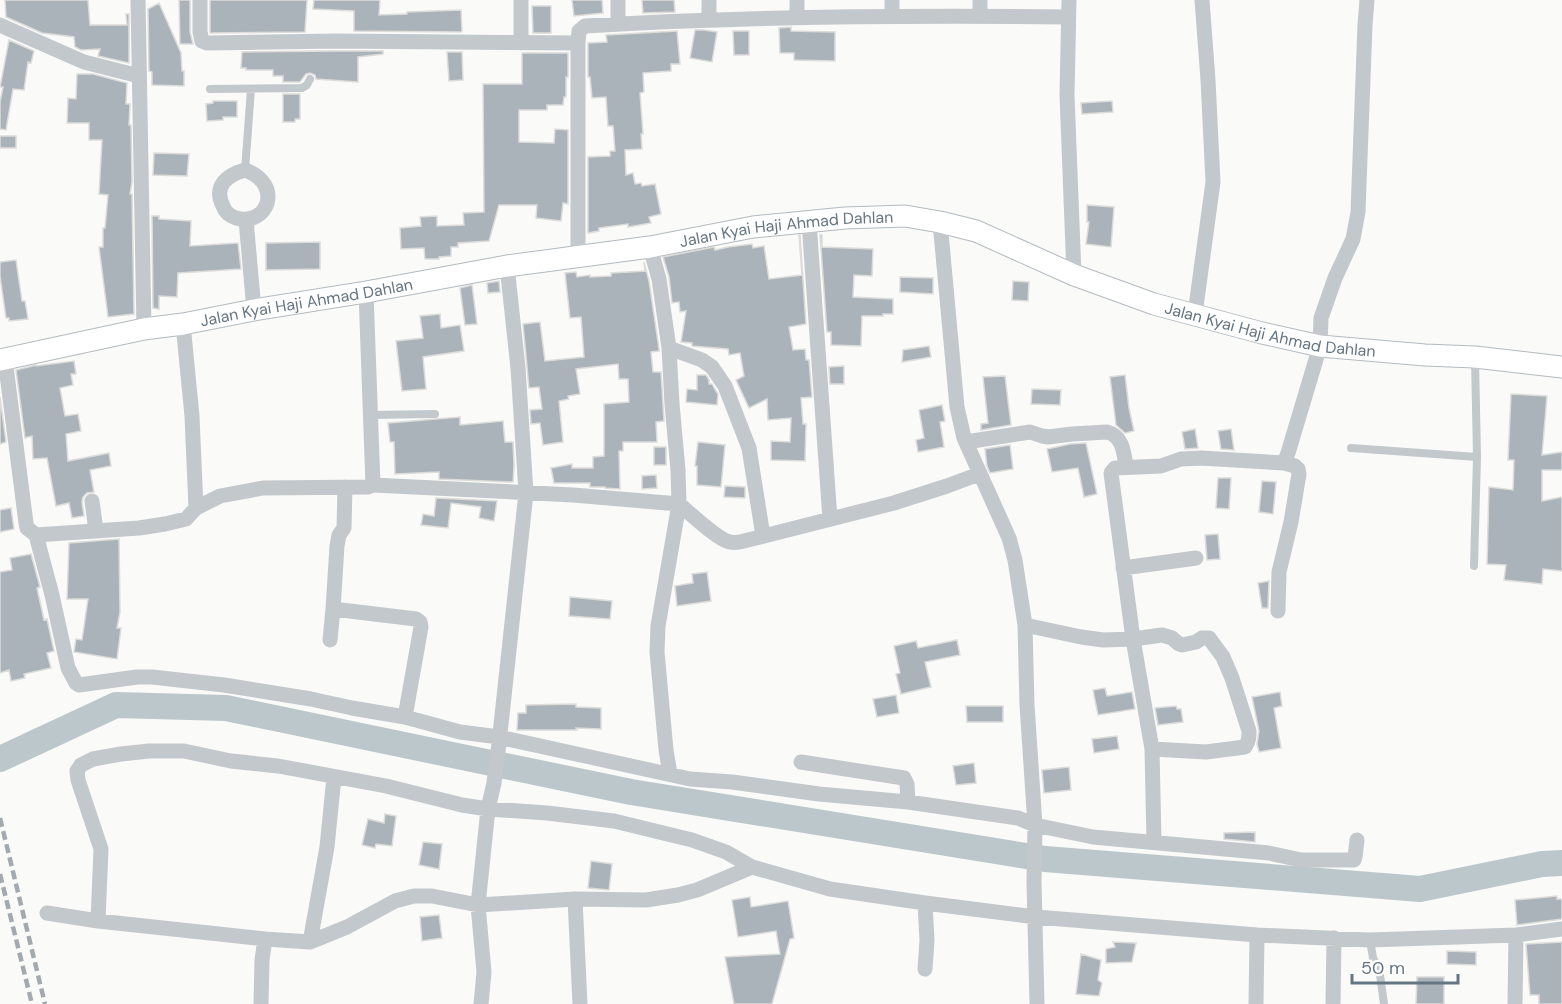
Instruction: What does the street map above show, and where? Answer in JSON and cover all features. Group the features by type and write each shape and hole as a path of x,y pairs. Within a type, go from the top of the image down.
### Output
{"street":[{"path":"138,0 144,329"},
{"path":"200,0 200,32 202,41 207,43 335,41 578,43"},
{"path":"520,0 521,43"},
{"path":"618,0 618,24"},
{"path":"709,0 709,19"},
{"path":"797,0 798,17"},
{"path":"892,0 892,16"},
{"path":"1069,0 1067,95 1074,275"},
{"path":"1194,314 1213,182 1202,0"},
{"path":"1284,463 1320,346 1321,318 1335,278 1353,239 1358,212 1367,0"},
{"path":"578,256 578,43 579,31 585,26 709,19 892,16 980,8 1068,17"},
{"path":"0,25 84,62 139,76"},
{"path":"245,170 263,180 268,190 268,201 263,211 254,218 246,220 233,217 220,201 220,190 225,180 233,173 245,170"},
{"name":"Jalan Kyai Haji Ahmad Dahlan","path":"2,359 144,329 507,266 650,247 753,228 845,218 905,216 976,231 1074,275 1154,304 1262,333 1320,346 1475,357 1562,367"},
{"path":"246,220 254,310"},
{"path":"809,222 830,519"},
{"path":"940,222 957,407 966,442 1009,538 1025,625 1034,830 1038,1004"},
{"path":"650,247 659,279 669,348 678,470 679,504 658,626 657,652 670,774"},
{"path":"481,1004 484,972 478,905 526,493 518,368 507,266"},
{"path":"366,292 373,484"},
{"path":"183,324 192,416 196,508"},
{"path":"669,348 702,360 712,367 725,386 749,448 763,536"},
{"path":"2,359 27,528 36,535 68,668 79,686 138,677 224,685 405,717 460,732 690,779 908,802 1018,818 1034,830 1269,853 1301,860 1354,861 1358,840"},
{"path":"966,442 1030,432 1048,437 1107,432 1119,440 1126,467"},
{"path":"1154,842 1152,749 1132,639 1111,473 1115,468 1161,466 1181,459 1201,458 1284,463 1295,466 1299,474 1279,572 1278,611"},
{"path":"36,535 165,524 186,519 196,508 220,496 263,488 368,487 373,484 573,495 679,504 727,542 733,543 894,503 979,474"},
{"path":"330,640 338,537 344,528 345,487"},
{"path":"92,501 96,531"},
{"path":"1123,568 1196,558"},
{"path":"333,609 416,619 420,622 405,717"},
{"path":"1025,625 1103,640 1162,635 1182,645 1209,638 1223,657 1232,678 1249,730 1249,739 1245,747 1206,752 1152,749"},
{"path":"98,921 101,849 77,771 81,765 93,759 149,751 184,752 231,761 278,766 387,786 462,805 488,809 615,821 692,840 726,852 752,867 830,889 925,903 1036,916 1257,935 1370,940 1516,935 1562,930"},
{"path":"801,762 904,778 907,784 908,802"},
{"path":"310,942 327,847 334,777"},
{"path":"47,913 98,921 310,942 347,927 395,901 414,896 432,896 478,905 575,899 658,899 697,890 752,867"},
{"path":"575,899 580,1004"},
{"path":"925,903 927,940 925,969"},
{"path":"1256,1004 1257,935"},
{"path":"1515,1004 1516,935"},
{"path":"1333,1004 1334,938"},
{"path":"261,1004 265,939"}],"lane":[{"path":"210,89 302,88 310,79"},
{"path":"245,170 251,89"},
{"path":"1474,566 1477,457 1475,357"},
{"path":"370,415 435,414"},
{"path":"1352,448 1477,457"},
{"path":"1370,940 1373,958 1378,968 1384,1004"}],"building":[{"path":"5,0 88,0 90,25 127,25 126,14 129,14 129,63 98,56 100,49 81,50 75,47 74,37 42,33 6,17"},
{"path":"179,0 190,0 190,32 193,44 180,44"},
{"path":"210,0 307,0 305,32 210,33"},
{"path":"314,0 380,0 379,15 461,10 462,31 354,31 354,11 313,9"},
{"path":"572,0 602,0 603,13 574,16"},
{"path":"642,0 674,0 675,12 643,13"},
{"path":"159,3 181,53 184,86 152,85 152,72 149,71 148,9"},
{"path":"532,6 551,6 551,33 533,33"},
{"path":"791,27 791,31 835,32 835,61 794,60 794,53 780,53 779,28"},
{"path":"695,30 717,32 712,62 690,58"},
{"path":"677,31 680,64 671,64 671,71 643,73 644,92 640,93 642,149 625,150 626,175 633,173 635,184 641,183 642,186 655,184 661,214 649,217 651,223 599,228 599,231 588,233 588,157 610,156 610,151 615,151 613,126 608,126 606,97 592,98 590,77 588,77 588,43 607,42 606,35"},
{"path":"733,31 749,31 749,55 734,55"},
{"path":"9,40 34,51 31,63 28,62 24,90 13,89 6,130 0,129 0,102 3,87 0,87"},
{"path":"383,51 383,54 358,57 358,82 316,79 315,75 310,73 306,74 300,82 283,82 283,76 273,76 273,70 241,68 242,52"},
{"path":"447,52 462,52 463,80 449,81"},
{"path":"522,53 568,53 568,77 566,77 566,97 564,97 563,105 547,105 547,110 519,110 519,142 554,143 555,129 568,130 568,204 563,203 561,221 536,218 537,205 499,205 489,241 458,243 458,247 451,247 451,256 439,257 439,259 425,259 424,248 401,249 400,228 421,226 420,217 437,216 437,226 464,225 463,213 484,212 483,84 522,84"},
{"path":"77,74 93,74 127,83 126,104 130,104 129,125 131,125 132,182 130,194 132,194 134,314 108,317 99,247 103,247 103,228 105,228 108,195 99,194 102,140 89,140 89,123 67,123 68,98 76,99"},
{"path":"283,94 300,94 300,119 295,119 295,122 283,122"},
{"path":"213,101 237,101 237,117 223,117 223,120 207,121 206,104 213,103"},
{"path":"1112,101 1113,112 1082,114 1081,103"},
{"path":"0,136 16,136 16,148 0,148"},
{"path":"154,153 189,154 187,176 153,175"},
{"path":"1087,205 1114,207 1111,247 1086,244 1089,222 1087,222"},
{"path":"152,216 159,216 159,219 191,221 190,246 238,243 241,269 178,273 177,297 159,296 159,309 153,308"},
{"path":"799,235 806,324 789,327 793,350 805,349 806,360 809,360 812,397 801,398 803,424 806,424 805,461 771,460 771,441 790,442 791,418 768,420 767,399 749,408 736,380 744,376 740,353 729,355 728,349 692,346 692,343 681,342 686,311 680,312 679,302 672,303 669,277 663,257 714,247 715,250 752,244 753,248 764,246 769,279 802,275"},
{"path":"820,235 822,235 822,247 873,249 872,276 854,275 853,297 893,299 893,314 862,316 861,346 831,345 831,332 827,332"},
{"path":"320,242 320,269 266,270 266,243"},
{"path":"16,260 22,301 25,301 28,319 9,321 9,318 6,318 0,262"},
{"path":"644,262 659,349 659,351 651,352 653,372 661,372 664,421 656,422 657,442 623,442 623,451 619,451 620,489 590,487 590,483 554,483 551,468 572,464 572,468 593,468 593,457 604,456 604,404 629,402 628,379 619,379 618,364 576,369 580,394 568,396 569,399 559,401 563,442 543,445 540,423 531,424 530,410 542,409 539,387 529,388 523,324 540,322 545,361 584,357 581,317 570,318 565,273 576,272 577,277 611,276 611,273 645,271"},
{"path":"900,277 933,278 933,294 900,292"},
{"path":"499,281 500,292 488,293 487,283"},
{"path":"1013,281 1029,282 1028,301 1012,300"},
{"path":"472,285 477,324 465,325 460,288"},
{"path":"440,314 441,328 460,325 464,351 423,357 426,389 402,391 396,341 423,338 420,316"},
{"path":"929,346 931,357 902,362 903,350"},
{"path":"74,361 76,374 71,374 73,385 60,388 65,416 78,414 81,431 66,434 68,461 109,453 111,466 90,470 94,492 87,493 83,497 84,516 72,518 69,503 56,506 47,458 33,459 32,436 25,438 16,370 36,365"},
{"path":"844,366 844,384 830,384 829,367"},
{"path":"697,375 706,375 709,384 712,384 718,394 717,405 686,402 687,389 697,390"},
{"path":"1125,375 1134,431 1125,433 1116,425 1110,377"},
{"path":"1005,376 1011,425 981,430 981,424 988,423 983,377"},
{"path":"1032,389 1061,390 1060,405 1031,404"},
{"path":"1511,394 1547,396 1542,455 1562,452 1562,470 1542,470 1542,501 1562,497 1562,571 1543,569 1542,584 1504,580 1506,565 1487,564 1489,487 1513,490 1514,460 1508,460"},
{"path":"0,397 6,442 0,444"},
{"path":"942,405 945,421 940,422 944,447 918,452 916,440 924,438 919,410"},
{"path":"460,417 460,425 503,421 505,442 513,442 513,482 439,479 439,472 395,474 394,442 390,442 388,423"},
{"path":"1195,429 1198,448 1185,449 1182,432"},
{"path":"1231,429 1234,450 1221,449 1218,431"},
{"path":"698,442 725,445 721,487 697,485 697,466 695,466"},
{"path":"1086,443 1097,494 1084,497 1078,468 1052,472 1047,449"},
{"path":"1010,445 1013,469 990,473 985,449"},
{"path":"654,447 666,447 666,465 654,465"},
{"path":"656,475 657,488 642,489 642,476"},
{"path":"1218,478 1231,478 1229,509 1216,508"},
{"path":"1262,481 1276,482 1273,514 1259,512"},
{"path":"725,486 745,487 745,498 724,497"},
{"path":"436,498 497,501 494,521 479,518 481,507 451,503 448,528 421,525 423,514 434,516"},
{"path":"11,508 14,529 0,532 0,510"},
{"path":"1218,534 1220,559 1207,560 1205,535"},
{"path":"119,539 120,612 117,628 121,628 117,659 74,652 76,639 82,640 88,599 67,599 69,543"},
{"path":"31,554 40,587 37,588 44,620 47,619 54,651 47,653 51,668 24,674 25,678 11,681 9,670 0,673 0,572 12,570 10,558"},
{"path":"707,572 711,601 677,606 675,586 693,583 692,574"},
{"path":"1269,581 1268,608 1262,608 1258,583"},
{"path":"570,597 612,601 610,619 569,616"},
{"path":"957,640 960,655 925,662 931,687 901,694 896,674 900,673 894,646 916,641 918,648"},
{"path":"1105,688 1107,696 1132,692 1135,709 1098,715 1093,690"},
{"path":"1280,692 1282,706 1274,708 1281,748 1259,752 1257,744 1259,731 1252,697"},
{"path":"896,695 899,713 877,717 873,699"},
{"path":"576,704 576,707 601,708 601,729 517,730 518,713 526,713 526,705"},
{"path":"966,706 1003,706 1003,722 967,722"},
{"path":"1176,706 1177,709 1181,709 1183,722 1158,725 1155,708"},
{"path":"1117,736 1119,749 1094,753 1092,739"},
{"path":"974,763 976,783 956,785 953,766"},
{"path":"1069,767 1071,790 1044,793 1042,770"},
{"path":"385,814 396,816 392,846 376,844 375,848 362,845 368,819 384,823"},
{"path":"1255,832 1255,842 1224,839 1224,833"},
{"path":"423,842 442,844 439,869 419,865"},
{"path":"591,861 612,864 609,890 588,888"},
{"path":"1557,896 1557,899 1562,899 1562,919 1517,925 1515,900"},
{"path":"750,897 751,907 788,901 794,938 790,939 772,1004 734,1004 725,957 780,954 776,931 738,937 732,900"},
{"path":"439,915 442,938 422,941 420,917"},
{"path":"1113,942 1136,943 1132,962 1106,963 1106,949 1115,947"},
{"path":"1562,942 1562,1004 1539,1004 1539,995 1530,995 1526,944"},
{"path":"1447,951 1476,952 1476,965 1447,964"},
{"path":"1081,954 1101,960 1098,980 1102,983 1099,996 1076,994"},
{"path":"1417,977 1444,977 1444,1004 1416,1004"}],"waterway":[{"path":"0,759 116,705 226,708 631,792 1045,859 1420,889 1542,864 1562,863"}],"railway":[{"path":"0,818 45,1004"},
{"path":"0,874 32,1004"}]}
